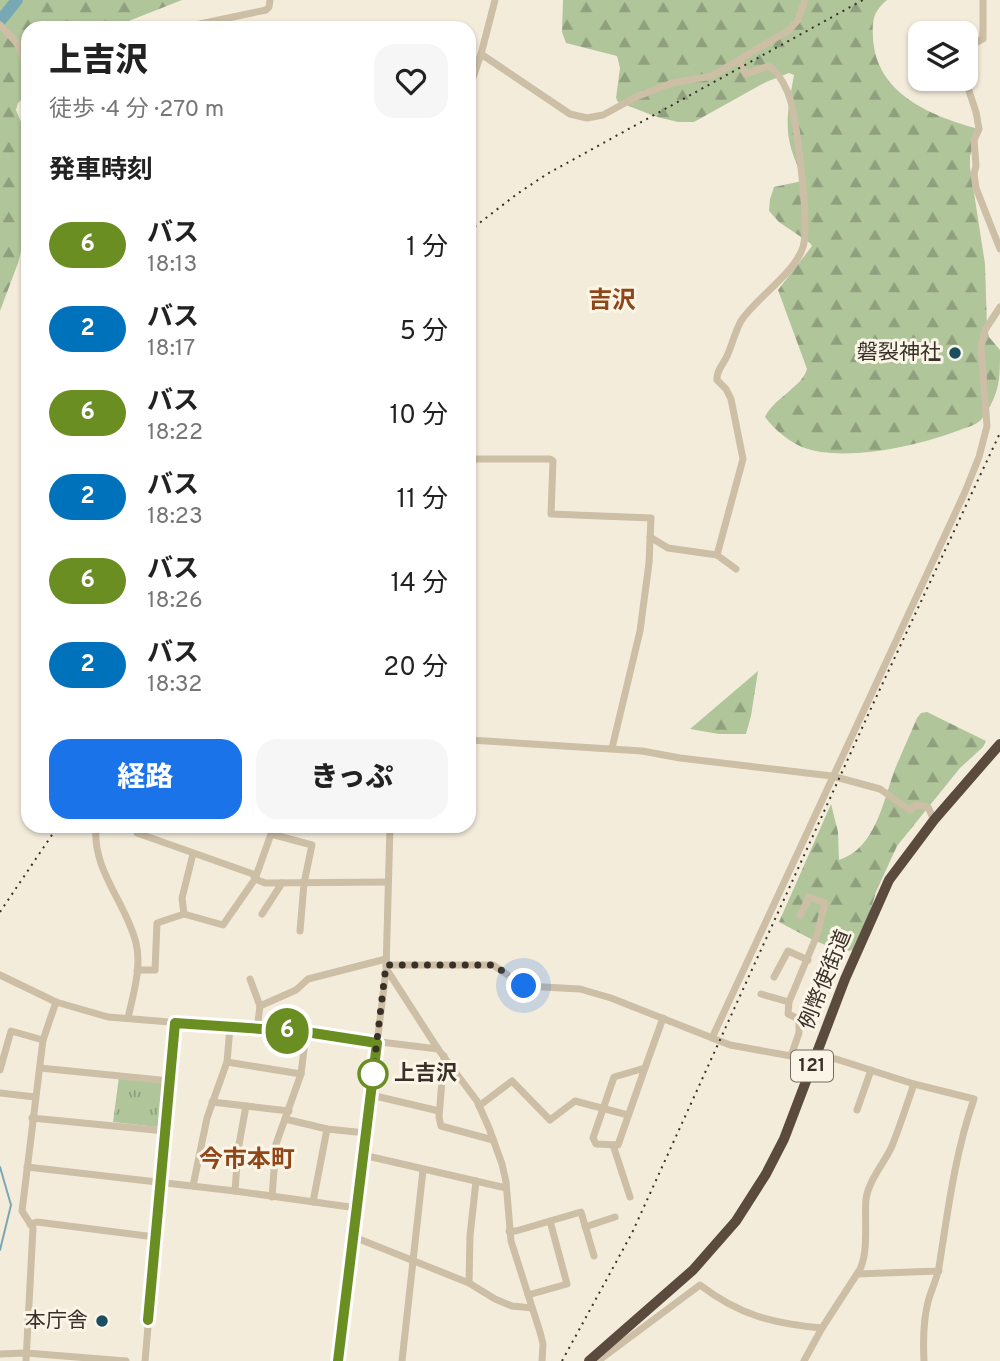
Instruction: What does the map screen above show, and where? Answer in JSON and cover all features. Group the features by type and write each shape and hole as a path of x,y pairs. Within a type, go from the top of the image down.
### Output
{"highway":[{"name":"例幣使街道","path":"589,1361 693,1270 736,1221 766,1174 783,1139 845,979 888,880 934,820 1000,744"}],"street":[{"path":"206,21 266,10 270,0"},
{"path":"476,69 495,0"},
{"path":"481,54 570,114 587,118 603,114 672,83 712,76 789,30 799,20 805,0"},
{"path":"978,41 982,39 983,0"},
{"path":"3,27 21,52"},
{"path":"717,555 743,459 731,399 717,380 716,374 726,359 741,322 799,256 804,246 802,184 791,101 777,72 769,66 746,74 737,61"},
{"path":"969,91 979,128 974,140 976,188 1000,249"},
{"path":"712,1038 931,568 979,457 987,426 981,347 985,330 1000,307"},
{"path":"476,459 550,458 553,461 551,514 651,518 640,631 612,748"},
{"path":"650,537 668,548 717,555 736,569"},
{"path":"476,740 612,748 832,776 880,789 910,810 916,805 928,807 934,820"},
{"path":"96,833 102,869 136,942 137,970 128,1018"},
{"path":"137,833 253,874 256,879 265,883 388,882"},
{"path":"338,1361 386,964 390,833"},
{"path":"137,970 155,970 157,923 184,914 223,925 256,879 271,834 313,845 304,883 300,932"},
{"path":"184,914 182,898 193,854"},
{"path":"262,914 282,883"},
{"path":"791,1056 799,1033 799,1019 788,1014 789,1002 808,960 825,903 809,897 800,916"},
{"path":"774,977 788,951 808,960"},
{"path":"386,964 438,1049 479,1106 494,1140 506,1188 509,1231 543,1344 542,1361"},
{"path":"260,1006 296,990 308,979 386,964 494,965 524,986 580,989 730,1045 791,1056 836,1059 914,1084 974,1099 964,1129 946,1212 939,1271 928,1304 923,1336 923,1361"},
{"path":"0,975 55,1002 84,1012 175,1023 306,1032 438,1049"},
{"path":"250,979 260,1006 257,1029"},
{"path":"761,994 789,1002"},
{"path":"26,1357 33,1228 22,1214 43,1040 55,1002"},
{"path":"645,1068 614,1077 593,1138 596,1144 618,1145 663,1018"},
{"path":"145,1361 175,1023"},
{"path":"193,1186 212,1102 228,1062 230,1027"},
{"path":"0,1070 11,1031 43,1040"},
{"path":"272,1197 276,1144 301,1074 306,1032"},
{"path":"444,1056 440,1126 494,1140"},
{"path":"228,1062 301,1074"},
{"path":"40,1068 170,1081"},
{"path":"857,1110 871,1070"},
{"path":"479,1106 512,1081 550,1120 575,1101 628,1115"},
{"path":"804,1361 860,1269 865,1243 866,1200 870,1184 891,1147 914,1084"},
{"path":"0,1093 35,1097"},
{"path":"371,1095 439,1111"},
{"path":"212,1102 287,1115 327,1129 366,1133"},
{"path":"235,1191 238,1150 246,1106"},
{"path":"32,1118 165,1131"},
{"path":"313,1202 327,1129"},
{"path":"613,1145 630,1197"},
{"path":"363,1155 506,1188"},
{"path":"27,1167 235,1191 357,1209"},
{"path":"402,1361 423,1170"},
{"path":"470,1283 470,1236 476,1181"},
{"path":"509,1231 581,1212 594,1256"},
{"path":"585,1227 615,1217"},
{"path":"528,1295 568,1284 550,1221"},
{"path":"30,1224 37,1222 155,1237"},
{"path":"354,1237 470,1283 512,1306 532,1308"},
{"path":"857,1274 939,1271"},
{"path":"598,1361 700,1285 739,1311 764,1319 822,1328"},
{"path":"0,1354 126,1361"}],"green space":[{"path":"0,0 182,0 129,21 21,21 21,100 16,110 21,122 21,252 0,311"},
{"path":"563,0 887,0 876,13 873,26 876,57 884,73 894,87 908,99 940,116 979,131 970,156 970,167 985,264 987,327 989,337 1000,350 998,387 981,420 941,437 901,447 858,453 819,452 802,447 773,426 765,417 769,410 800,381 807,369 778,290 812,246 779,222 769,211 774,187 804,179 789,140 789,104 794,75 789,73 766,82 694,122 678,122 657,117 618,102 616,98 620,68 617,56 566,43 562,32"},
{"path":"758,671 746,734 719,734 690,729"},
{"path":"927,712 986,741 960,768 897,846 876,892 859,949 842,952 779,922 831,804 838,832 839,860 852,854 870,834 917,718 921,713"},
{"path":"119,1077 163,1083 162,1125 157,1127 113,1122"}],"waterway":[{"path":"0,21 17,0"},
{"path":"0,1167 11,1205 0,1250"}],"railway":[{"path":"476,226 547,174 863,0"},
{"path":"562,1361 632,1233 873,704 1000,433"},
{"path":"0,912 53,833"}],"bus line":[{"name":"6","path":"148,1320 175,1023 306,1032 377,1043 338,1361"}],"place":[{"name":"磐裂神社","path":"955,353"},
{"name":"上吉沢","path":"373,1074"},
{"name":"本庁舎","path":"102,1321"}],"district":[{"name":"吉沢","path":"612,302"},
{"name":"今市本町","path":"247,1161"}],"route":[{"path":"373,1074 386,965 494,965 524,986"}]}
